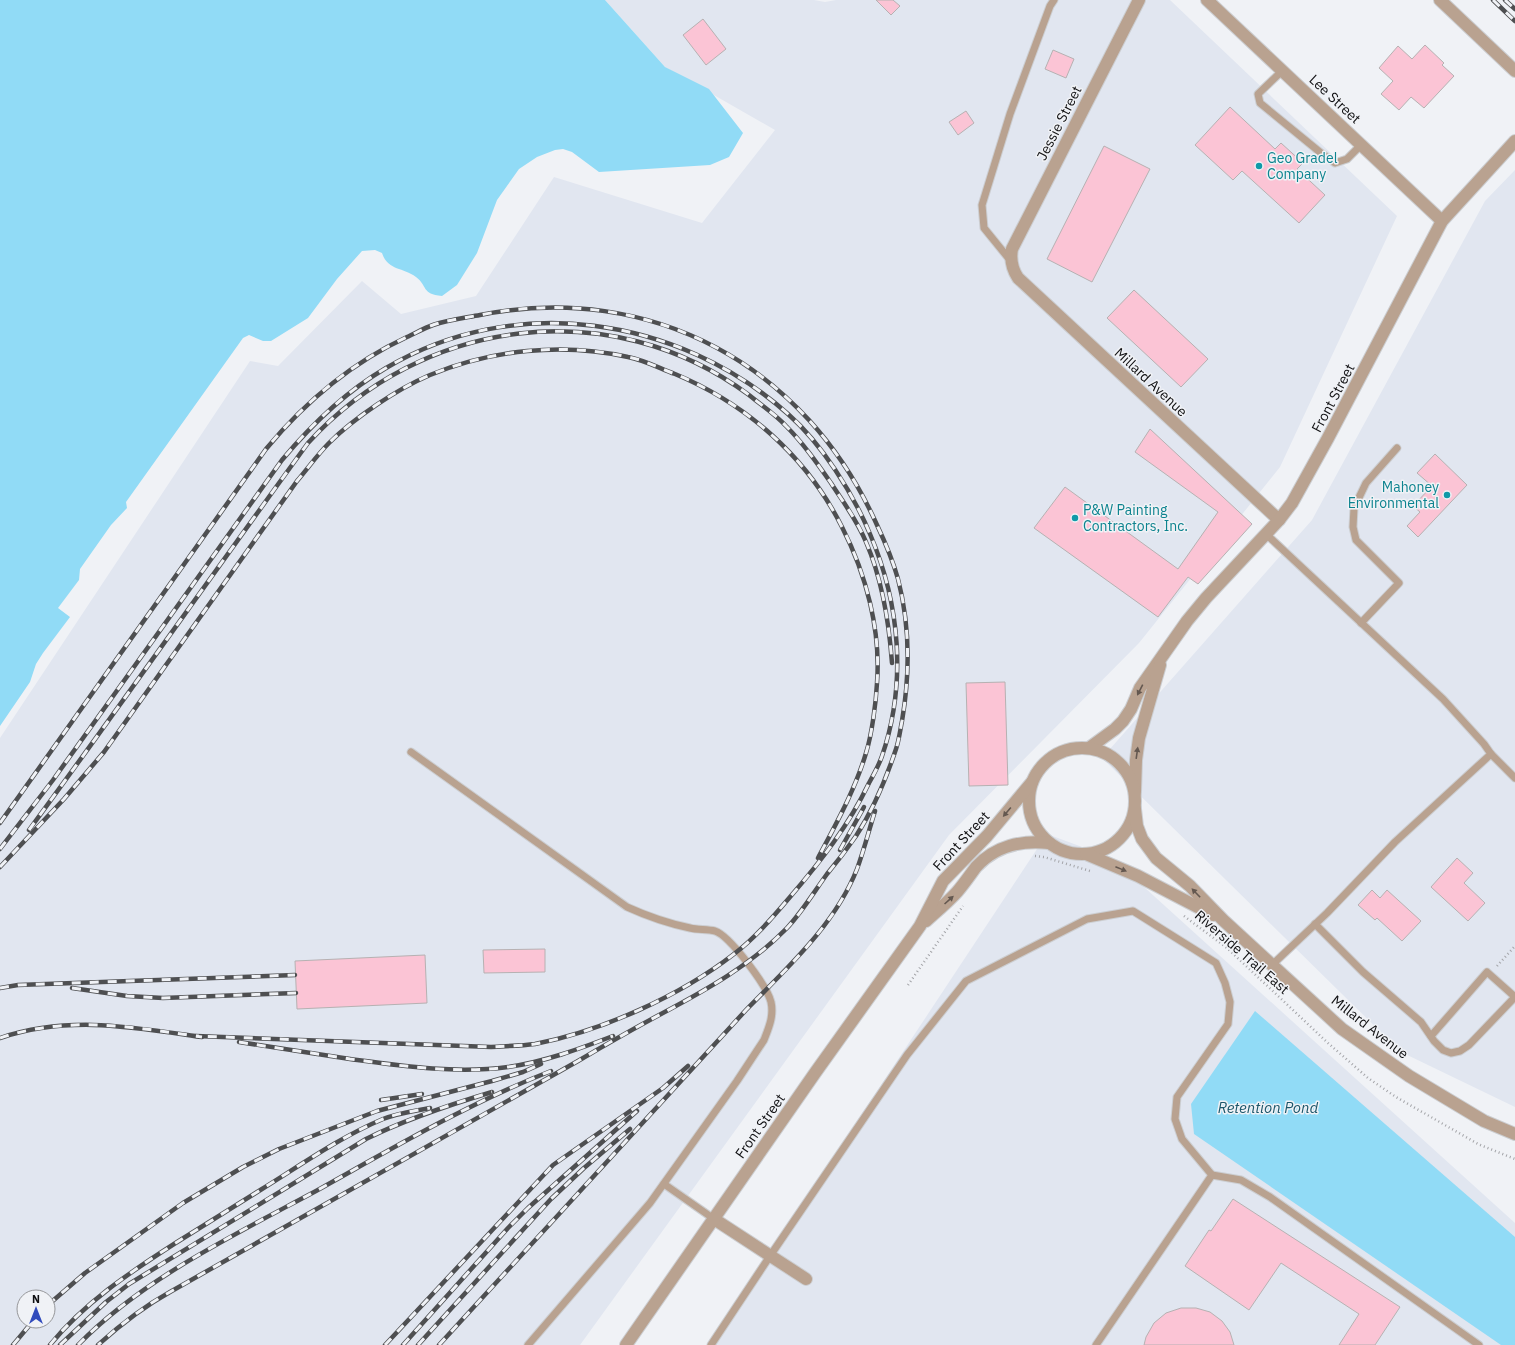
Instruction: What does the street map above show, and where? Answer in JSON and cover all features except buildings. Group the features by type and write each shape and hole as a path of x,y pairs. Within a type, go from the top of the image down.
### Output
{"street":[{"name":"Jessie Street","path":"1011,262 1012,249 1015,242 1139,0"},
{"name":"Lee Street","path":"1207,0 1442,221"},
{"path":"1440,0 1515,71"},
{"name":"Front Street","path":"1089,748 1115,729 1123,721 1140,688 1187,621 1206,598 1279,520 1292,503 1328,438 1442,221 1515,142"},
{"name":"Millard Avenue","path":"1011,262 1012,268 1018,278 1279,520"},
{"name":"Front Street","path":"1135,792 1136,760 1140,738 1162,658"},
{"path":"1072,748 1089,748 1106,753 1121,764 1131,779 1135,792 1135,809 1129,826 1118,840 1103,850 1085,854 1067,852 1049,843 1040,834 1031,818 1028,800 1032,782 1040,767 1053,756 1072,748"},
{"name":"Front Street","path":"626,1345 815,1073 920,926 943,880 988,836 1032,782"},
{"name":"Millard Avenue","path":"1135,809 1139,832 1150,852 1166,868 1190,886 1223,920 1273,964 1342,1029 1408,1076 1484,1121 1515,1134"},
{"name":"Front Street","path":"920,926 957,892 976,868 990,855 1016,844 1030,842 1049,843"},
{"name":"Millard Avenue","path":"1085,854 1138,876 1223,920"},
{"path":"714,1219 806,1279"}],"lane":[{"path":"1011,262 984,228 982,206 1010,114 1050,6 1054,0"},
{"path":"1282,71 1258,94 1260,103 1321,153 1335,162 1347,159 1361,145"},
{"path":"1361,623 1399,583 1356,540 1353,527 1354,508 1366,483 1397,448"},
{"path":"1266,534 1443,699 1484,744 1491,754 1515,778"},
{"path":"411,752 627,907 652,919 715,931 729,940 766,989 771,1002 772,1020 764,1040 737,1081 650,1203 528,1345"},
{"path":"1273,964 1315,924 1395,842 1491,754"},
{"path":"711,1345 907,1055 966,981 1088,919 1133,911 1216,963 1230,1002 1228,1024 1177,1097 1175,1119 1182,1139 1212,1175 1240,1180 1270,1197 1479,1345"},
{"path":"1315,924 1363,972 1421,1022 1431,1036 1443,1050 1451,1053 1460,1051 1469,1045 1515,997 1487,972 1431,1036"},
{"path":"1096,1345 1212,1175"},
{"path":"664,1184 714,1219"}],"path":[{"path":"1033,856 1044,857 1092,872"},
{"path":"908,985 966,902"},
{"name":"Riverside Trail East","path":"1183,915 1227,948 1328,1043 1368,1078 1396,1097 1478,1144 1515,1159"},
{"path":"1497,966 1515,946"}],"shaded area":[{"path":"605,0 814,0 825,2 836,0 1170,0 1397,216 1280,467 1139,643 949,835 580,1345 0,1345 0,738 250,361 278,366 362,281 401,314 476,296 554,177 702,223 775,130 665,67"},
{"path":"1515,170 1515,1107 1401,1052 1102,758 1312,520 1485,201"},
{"path":"1047,834 1112,858 1515,1223 1515,1345 709,1345"}],"water":[{"path":"0,0 605,0 665,67 709,89 743,133 729,157 710,165 599,172 572,152 563,149 555,150 537,157 519,169 497,200 477,253 457,285 442,296 431,293 416,277 392,266 388,263 382,253 375,250 362,251 337,279 308,318 271,341 263,341 249,335 243,338 126,502 127,508 111,525 80,569 79,580 58,608 70,617 43,653 36,664 30,682 0,726"},
{"name":"Retention Pond","path":"1255,1011 1515,1237 1515,1345 1501,1345 1194,1134 1191,1104"}],"railway":[{"path":"1493,0 1515,21"},
{"path":"1505,0 1515,9"},
{"path":"0,823 266,449 297,415 348,371 386,347 439,323 480,315 544,308 605,311 662,325 716,348 766,380 809,420 847,469 877,525 889,552 898,579 905,614 908,650 905,703 896,749 879,794 856,836 808,902 787,928 758,954 695,996 619,1037 160,1298 132,1317 98,1345"},
{"path":"0,849 53,780 282,460 317,421 357,387 386,368 436,344 487,329 540,323 594,326 646,336 697,355 744,381 788,414 812,439 835,470 855,502 870,534 888,588 894,616 897,644 897,672 895,700 890,728 881,759 875,773 853,813 834,842 813,870 777,912 742,948 690,984 665,998 613,1021 561,1038 535,1044 491,1047 196,1036"},
{"path":"29,830 308,443 354,401 405,368 461,346 519,334 578,332 637,341 695,362 749,395 777,418 798,439 815,461 850,511 862,534 872,556 884,601 892,663"},
{"path":"0,867 64,799 104,752 297,481 339,433 363,414 390,396 417,381 453,366 502,354 552,350 603,352 634,358 701,386 727,401 750,417 793,456 828,502 842,527 851,545 865,583 870,603 877,643 878,663 876,691 870,737 862,767 845,807 818,858"},
{"path":"840,850 864,807"},
{"path":"439,1345 746,1010 809,945 836,909 848,889 857,869 875,811"},
{"path":"0,988 18,985 295,975"},
{"path":"72,988 127,996 163,998 296,993"},
{"path":"0,1038 26,1031 76,1025 126,1027 202,1037"},
{"path":"239,1042 389,1064 469,1070 508,1067 535,1062 613,1036"},
{"path":"56,1298 85,1273 183,1203 243,1167 279,1149 377,1111 492,1081 523,1072 541,1064"},
{"path":"385,1345 553,1165 663,1088 688,1066"},
{"path":"78,1345 103,1321 131,1299 191,1259 222,1241 461,1112 491,1097 551,1071"},
{"path":"60,1345 106,1302 129,1284 366,1139 428,1113 492,1092"},
{"path":"381,1100 422,1094"},
{"path":"50,1345 92,1302 140,1266 306,1161 351,1134 383,1119 430,1108"},
{"path":"403,1345 508,1228 528,1208 637,1111"},
{"path":"418,1345 551,1199 584,1168 630,1129"},
{"path":"13,1345 26,1329"}],"place":[{"name":"Geo Gradel Company","path":"1259,166"},
{"name":"Mahoney Environmental","path":"1447,495"},
{"name":"P&W Painting Contractors, Inc.","path":"1075,518"}]}
